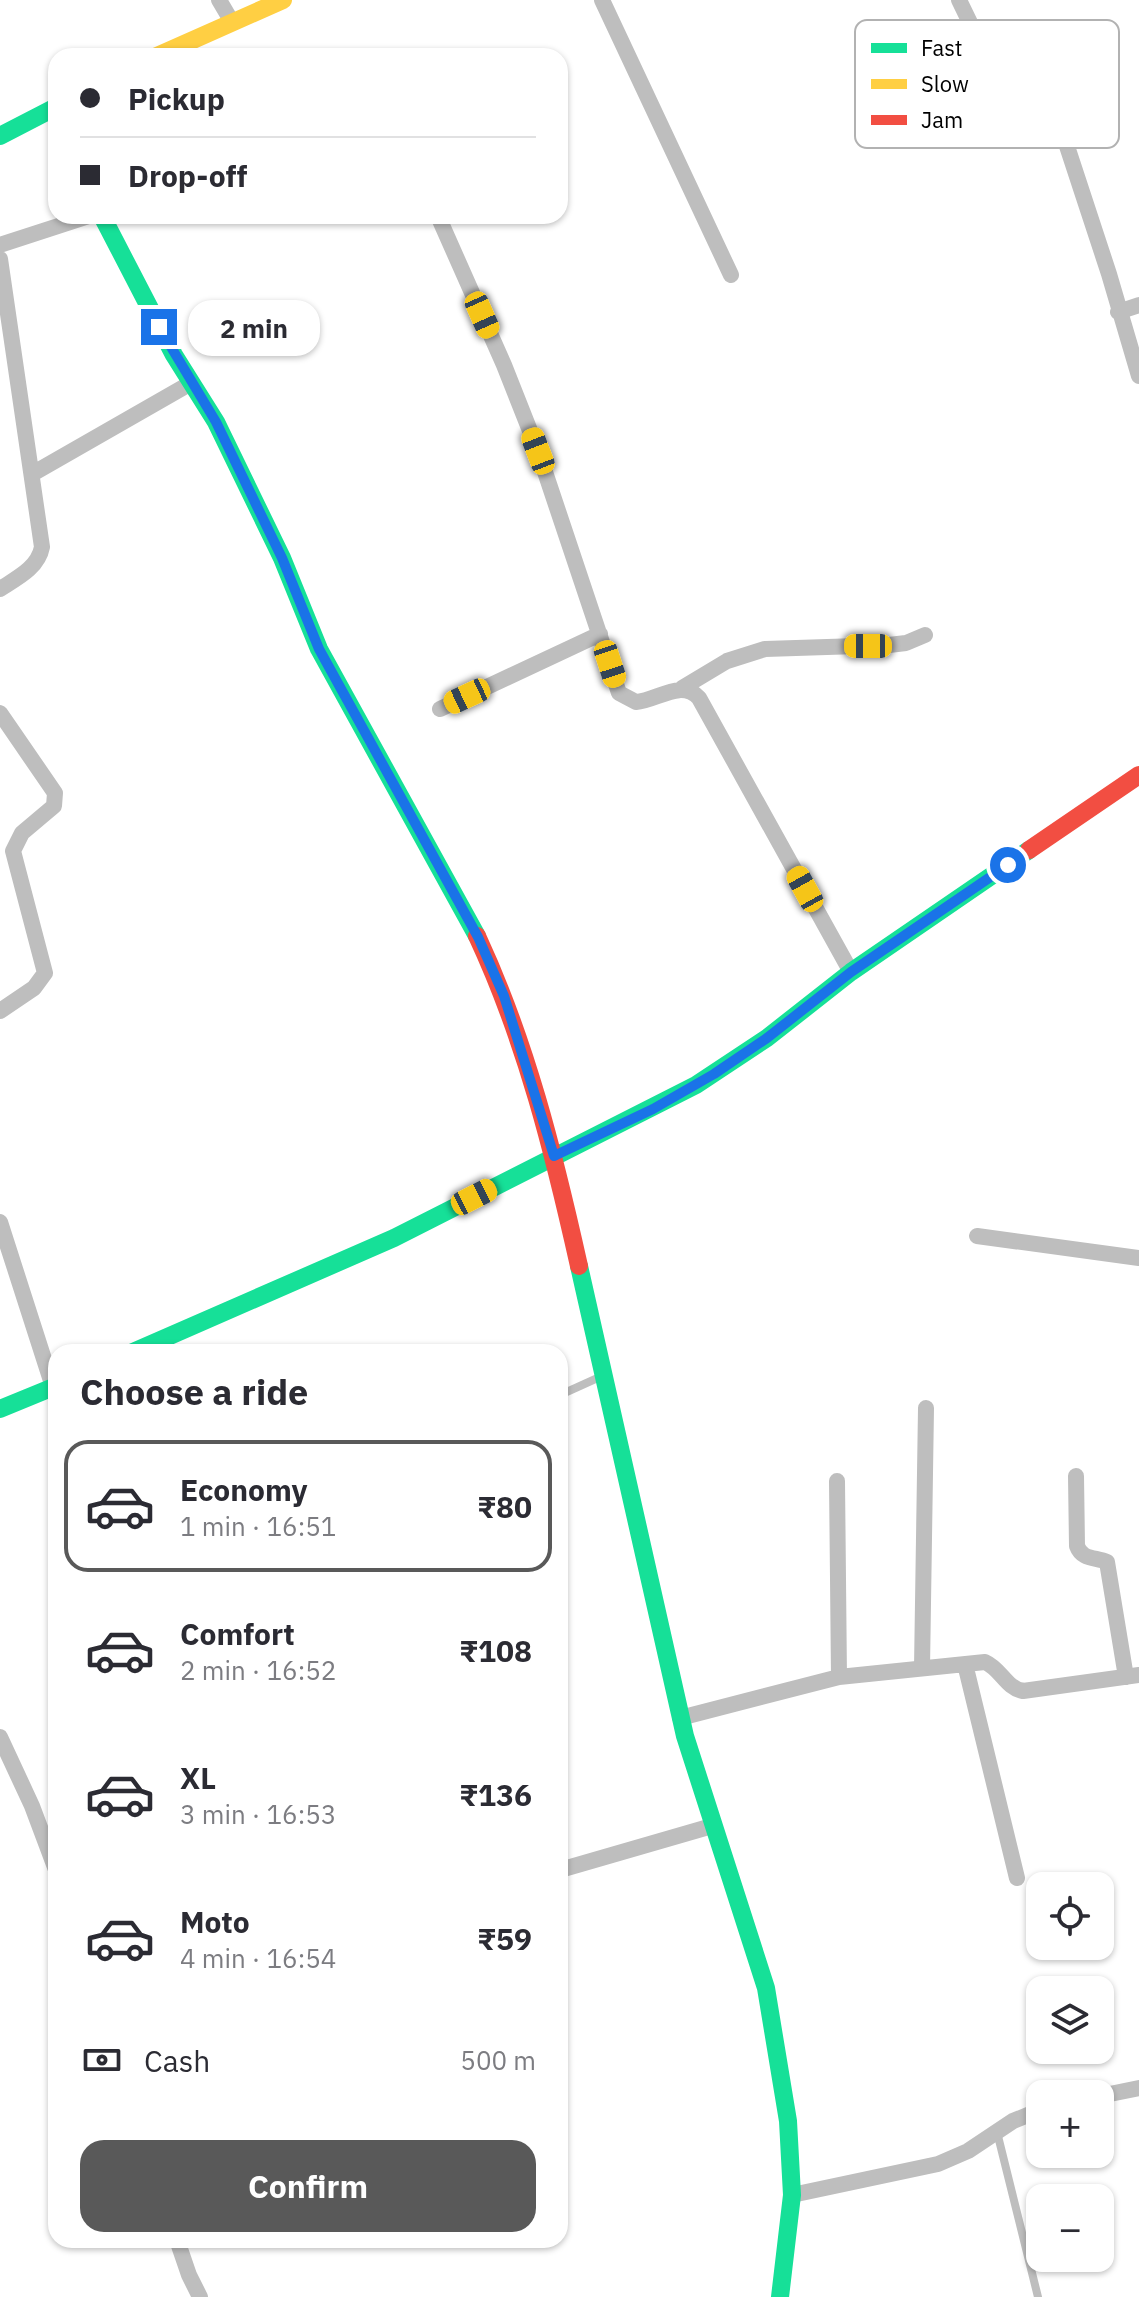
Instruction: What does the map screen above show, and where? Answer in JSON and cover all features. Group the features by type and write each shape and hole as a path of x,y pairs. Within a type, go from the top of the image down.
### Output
{"street":[{"path":"219,0 232,22"},
{"path":"175,48 283,0"},
{"path":"602,0 731,275"},
{"path":"959,0 969,20"},
{"path":"0,136 48,111"},
{"path":"1068,148 1139,376"},
{"path":"0,245 64,224"},
{"path":"106,224 174,355 216,422 282,558 319,649 478,937 504,996 554,1156 680,1718 766,1988 788,2121 792,2195 780,2297"},
{"path":"442,224 538,451 619,693 627,699 645,701 682,688 727,661 765,649 889,645 906,643 925,635"},
{"path":"0,259 42,536 41,557 0,589"},
{"path":"1118,312 1139,305"},
{"path":"32,474 191,383"},
{"path":"440,709 600,634"},
{"path":"682,688 691,690 699,698 851,972"},
{"path":"0,713 55,793 54,806 22,833 13,851 45,973 34,988 0,1011"},
{"path":"151,1344 394,1238 696,1085 767,1038 851,972 1139,775"},
{"path":"0,1222 48,1365"},
{"path":"977,1236 1139,1258"},
{"path":"0,1409 48,1389"},
{"path":"922,1668 926,1408"},
{"path":"680,1718 839,1677 985,1662 1000,1672 1010,1685 1023,1691 1132,1676 1107,1562 1086,1557 1079,1553 1077,1546 1076,1476"},
{"path":"837,1481 839,1677"},
{"path":"965,1664 1017,1878"},
{"path":"0,1737 48,1849"},
{"path":"568,1868 712,1826"},
{"path":"1114,2093 1139,2088"},
{"path":"792,2195 938,2164 968,2151 1026,2115"},
{"path":"180,2248 200,2297"}],"lane":[{"path":"568,1391 603,1376"},
{"path":"996,2132 1038,2297"}],"traffic: fast":[{"path":"0,136 48,111"},
{"path":"106,224 174,355 216,422 282,558 319,649 477,936"},
{"path":"151,1344 394,1238 696,1085 767,1038 851,972 1029,850"},
{"path":"579,1266 685,1736 766,1988 788,2121 792,2195 780,2297"},
{"path":"0,1409 48,1389"}],"traffic: slow":[{"path":"175,48 283,0"}],"traffic: jam":[{"path":"1029,850 1139,775"},
{"path":"477,936 510,1016 537,1098 579,1266"}],"route":[{"path":"159,327 216,422 282,558 319,649 492,966 554,1156 653,1109 714,1074 767,1038 851,972 1008,865"}]}
